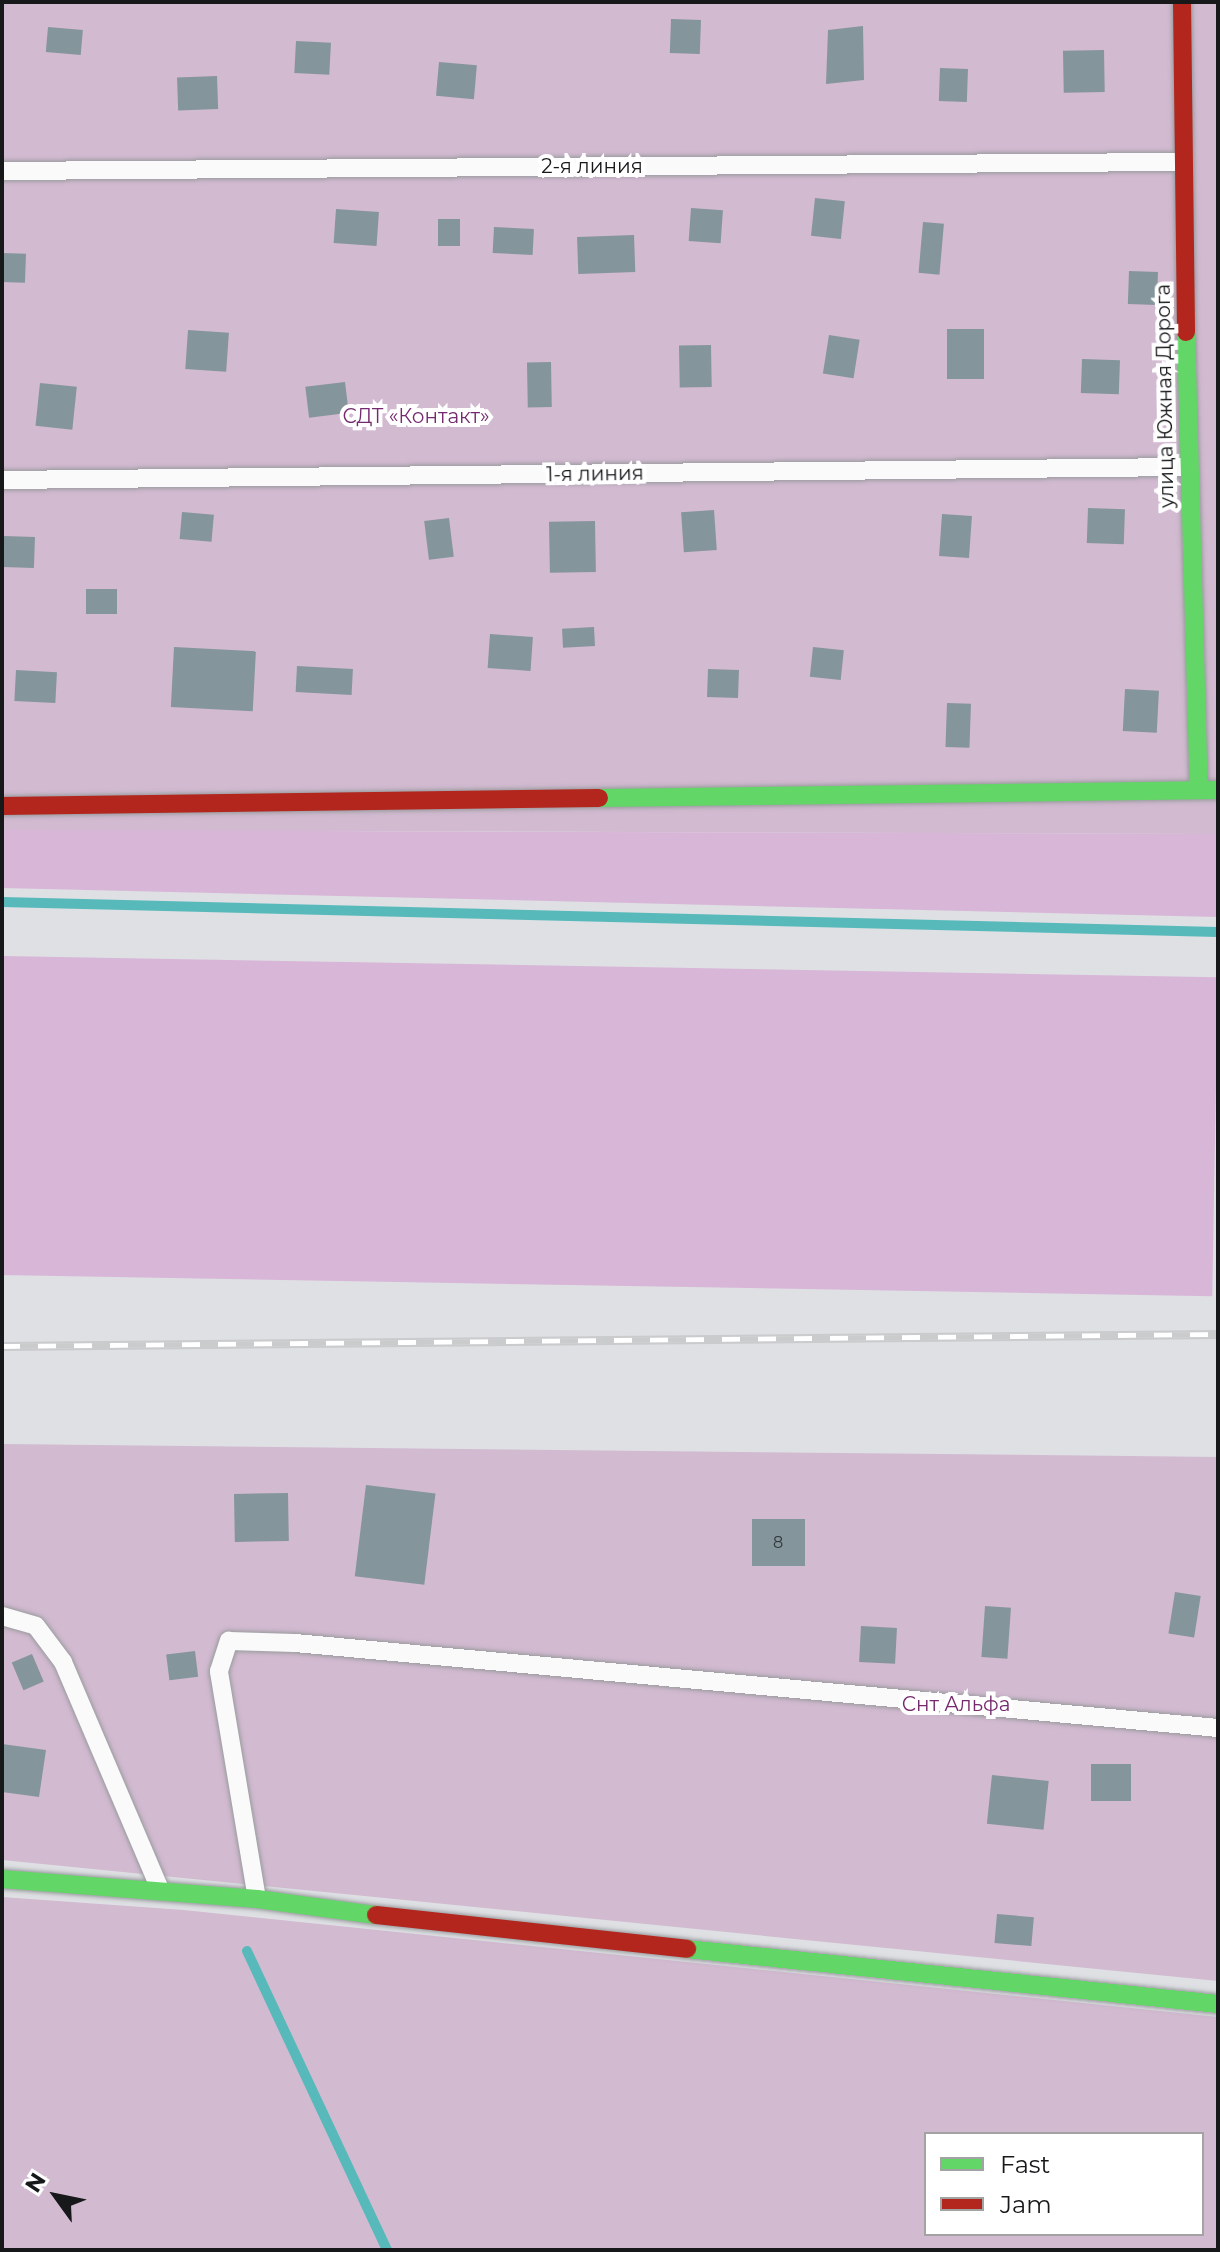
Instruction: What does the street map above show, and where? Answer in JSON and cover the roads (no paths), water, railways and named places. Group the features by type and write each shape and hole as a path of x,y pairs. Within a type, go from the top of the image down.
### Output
{"street":[{"name":"улица Южная Дорога","path":"1182,2 1188,467 1209,790"},
{"path":"2,806 1209,790"},
{"path":"2,1879 257,1899 416,1921 1218,2004"}],"lane":[{"name":"2-я линия","path":"2,171 1182,162"},
{"name":"1-я линия","path":"2,480 1188,467"},
{"path":"2,1616 36,1626 63,1662 161,1891"},
{"path":"257,1899 219,1671 229,1641 295,1643 1218,1728"}],"waterway":[{"path":"2,902 1218,932"},
{"path":"247,1951 387,2250"}],"railway":[{"path":"2,1346 1218,1334"}],"park label":[{"name":"СДТ «Контакт»","path":"416,416"},
{"name":"Снт Альфа","path":"956,1704"}]}
